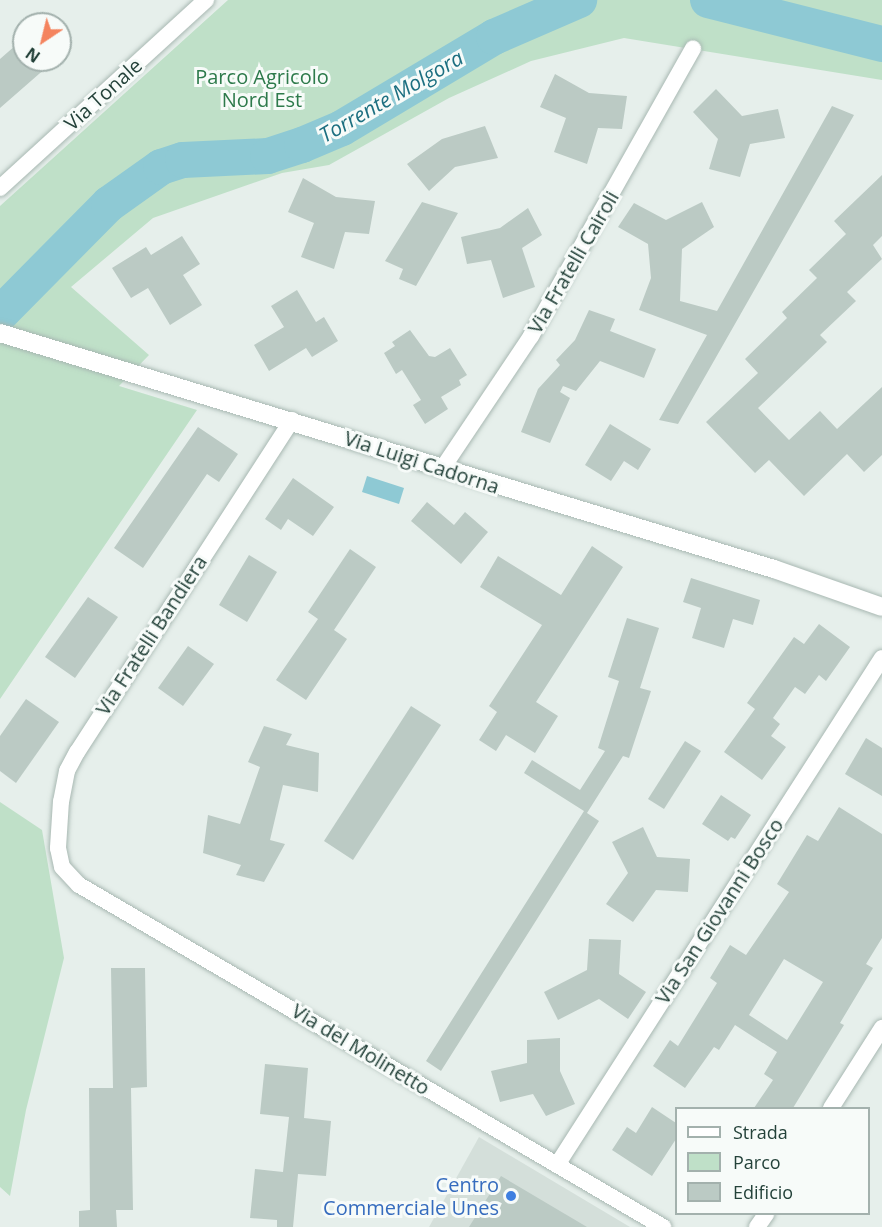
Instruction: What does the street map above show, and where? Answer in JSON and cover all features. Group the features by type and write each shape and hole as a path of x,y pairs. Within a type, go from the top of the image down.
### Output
{"street":[{"name":"Via Tonale","path":"0,188 206,0"},
{"name":"Via Fratelli Cairoli","path":"442,469 531,336 693,49"},
{"name":"Via Luigi Cadorna","path":"0,333 292,420 442,469 845,592 882,607"},
{"name":"Via Fratelli Bandiera","path":"62,867 58,848 68,771 98,717 292,420"},
{"name":"Via Luigi Cadorna","path":"845,592 882,599"},
{"name":"Via San Giovanni Bosco","path":"556,1165 882,658"},
{"name":"Via del Molinetto","path":"62,867 79,885 663,1227"},
{"path":"832,1107 882,1028"}],"shaded area":[{"name":"Centro Commerciale Unes","path":"479,1137 630,1227 429,1227"}],"green space":[{"name":"Parco Agricolo Nord Est","path":"228,0 882,0 882,80 624,38 531,61 449,98 329,165 282,173 153,218 71,287 149,355 119,386 197,410 0,699 0,206"},
{"path":"0,802 42,830 64,958 26,1110 10,1196 0,1187"}],"water":[{"path":"367,476 404,488 399,504 362,492"}],"building":[{"path":"12,48 12,72 41,72 0,108 0,59"},
{"path":"555,74 589,93 627,96 622,129 598,128 587,164 554,152 566,118 540,107"},
{"path":"716,89 742,116 778,109 785,138 750,144 740,177 709,169 718,139 693,112"},
{"path":"832,106 854,115 678,424 659,420 707,335 639,310 651,278 648,244 618,227 634,203 666,220 702,202 714,227 682,249 680,301 717,311"},
{"path":"485,126 498,158 455,167 429,191 407,164 442,139"},
{"path":"882,175 882,236 873,245 882,259 847,292 856,301 820,335 827,342 758,408 789,440 820,411 837,429 882,387 882,455 864,472 847,454 804,496 769,460 755,473 706,422 758,373 745,359 787,318 782,312 817,278 809,270 846,234 834,221"},
{"path":"303,178 336,197 375,201 369,234 345,232 334,269 301,257 314,223 288,212"},
{"path":"422,202 458,213 416,286 399,279 403,269 385,261"},
{"path":"528,208 542,235 522,248 535,287 503,298 491,260 467,264 461,237 500,228"},
{"path":"182,236 200,264 183,275 202,305 170,325 148,288 131,298 112,268 146,247 151,255"},
{"path":"297,290 316,322 324,317 338,341 312,357 306,348 269,371 254,345 284,327 271,306"},
{"path":"589,310 615,319 610,331 656,349 644,378 600,361 576,391 563,386 560,392 570,398 550,443 521,432 538,389 560,365 556,360 575,340"},
{"path":"410,330 429,356 435,357 450,348 467,375 459,380 461,385 441,397 448,409 425,424 413,405 421,400 402,370 396,374 384,353 395,346 392,342"},
{"path":"610,424 651,449 638,470 624,461 611,481 585,465"},
{"path":"198,427 238,454 219,482 207,474 143,568 114,548"},
{"path":"293,478 334,507 313,536 288,519 281,530 265,519"},
{"path":"427,502 454,525 465,512 488,532 461,564 411,521"},
{"path":"592,546 623,567 536,702 558,716 535,753 506,735 496,751 479,740 497,712 489,706 542,625 480,587 498,556 561,595"},
{"path":"350,549 376,567 334,630 347,639 306,700 276,680 318,619 308,612"},
{"path":"249,555 277,572 247,622 219,605"},
{"path":"691,578 760,600 753,625 733,619 724,648 692,638 701,608 683,602"},
{"path":"88,597 118,617 75,678 45,657"},
{"path":"627,618 659,628 640,688 651,691 629,758 623,756 587,813 599,821 441,1071 426,1061 584,811 524,773 532,760 580,790 605,751 598,748 619,681 608,677"},
{"path":"819,624 850,647 826,681 819,675 805,694 795,687 773,718 780,724 771,736 786,747 762,780 724,752 755,709 747,703 794,637 804,644"},
{"path":"188,646 214,664 183,706 158,688"},
{"path":"26,699 59,722 16,783 0,771 0,736"},
{"path":"411,706 441,725 353,860 324,841"},
{"path":"264,726 292,734 286,745 319,753 318,792 283,785 270,840 285,844 264,882 236,875 241,865 203,853 208,815 240,824 260,767 248,762"},
{"path":"866,738 882,748 882,796 845,774"},
{"path":"685,741 701,751 664,809 648,799"},
{"path":"721,795 751,815 735,839 731,837 728,841 702,824"},
{"path":"839,807 882,834 882,938 866,964 873,968 840,1023 844,1025 794,1107 755,1107 773,1080 764,1074 777,1052 735,1025 719,1050 714,1047 685,1088 653,1066 670,1040 678,1046 717,983 710,978 730,945 746,955 789,892 777,884 807,835 818,841","holes":["784,959 823,982 787,1040 749,1015"]},
{"path":"643,827 657,857 690,859 688,892 656,890 633,922 606,904 628,873 612,842"},
{"path":"589,939 621,940 619,974 646,992 628,1019 599,999 558,1020 544,992 587,970"},
{"path":"111,968 145,968 147,1087 131,1088 133,1210 116,1210 117,1227 79,1227 79,1211 90,1210 89,1088 113,1088"},
{"path":"560,1038 560,1071 575,1104 546,1116 533,1094 500,1102 491,1071 527,1063 527,1040"},
{"path":"265,1064 308,1068 304,1118 331,1121 326,1176 298,1174 293,1227 277,1227 277,1220 250,1218 255,1169 283,1172 289,1117 260,1114"},
{"path":"652,1107 675,1122 675,1141 652,1176 612,1150 627,1127 636,1133"},
{"name":"Centro Commerciale Unes","path":"501,1176 587,1227 469,1227"}],"waterway":[{"name":"Torrente Molgora","path":"0,314 109,204 161,167 183,160 268,156 302,145 342,128 494,37 579,0"},
{"name":"Torrente Molgora","path":"708,0 882,44"}],"place":[{"name":"Centro Commerciale Unes","path":"511,1196"}]}
